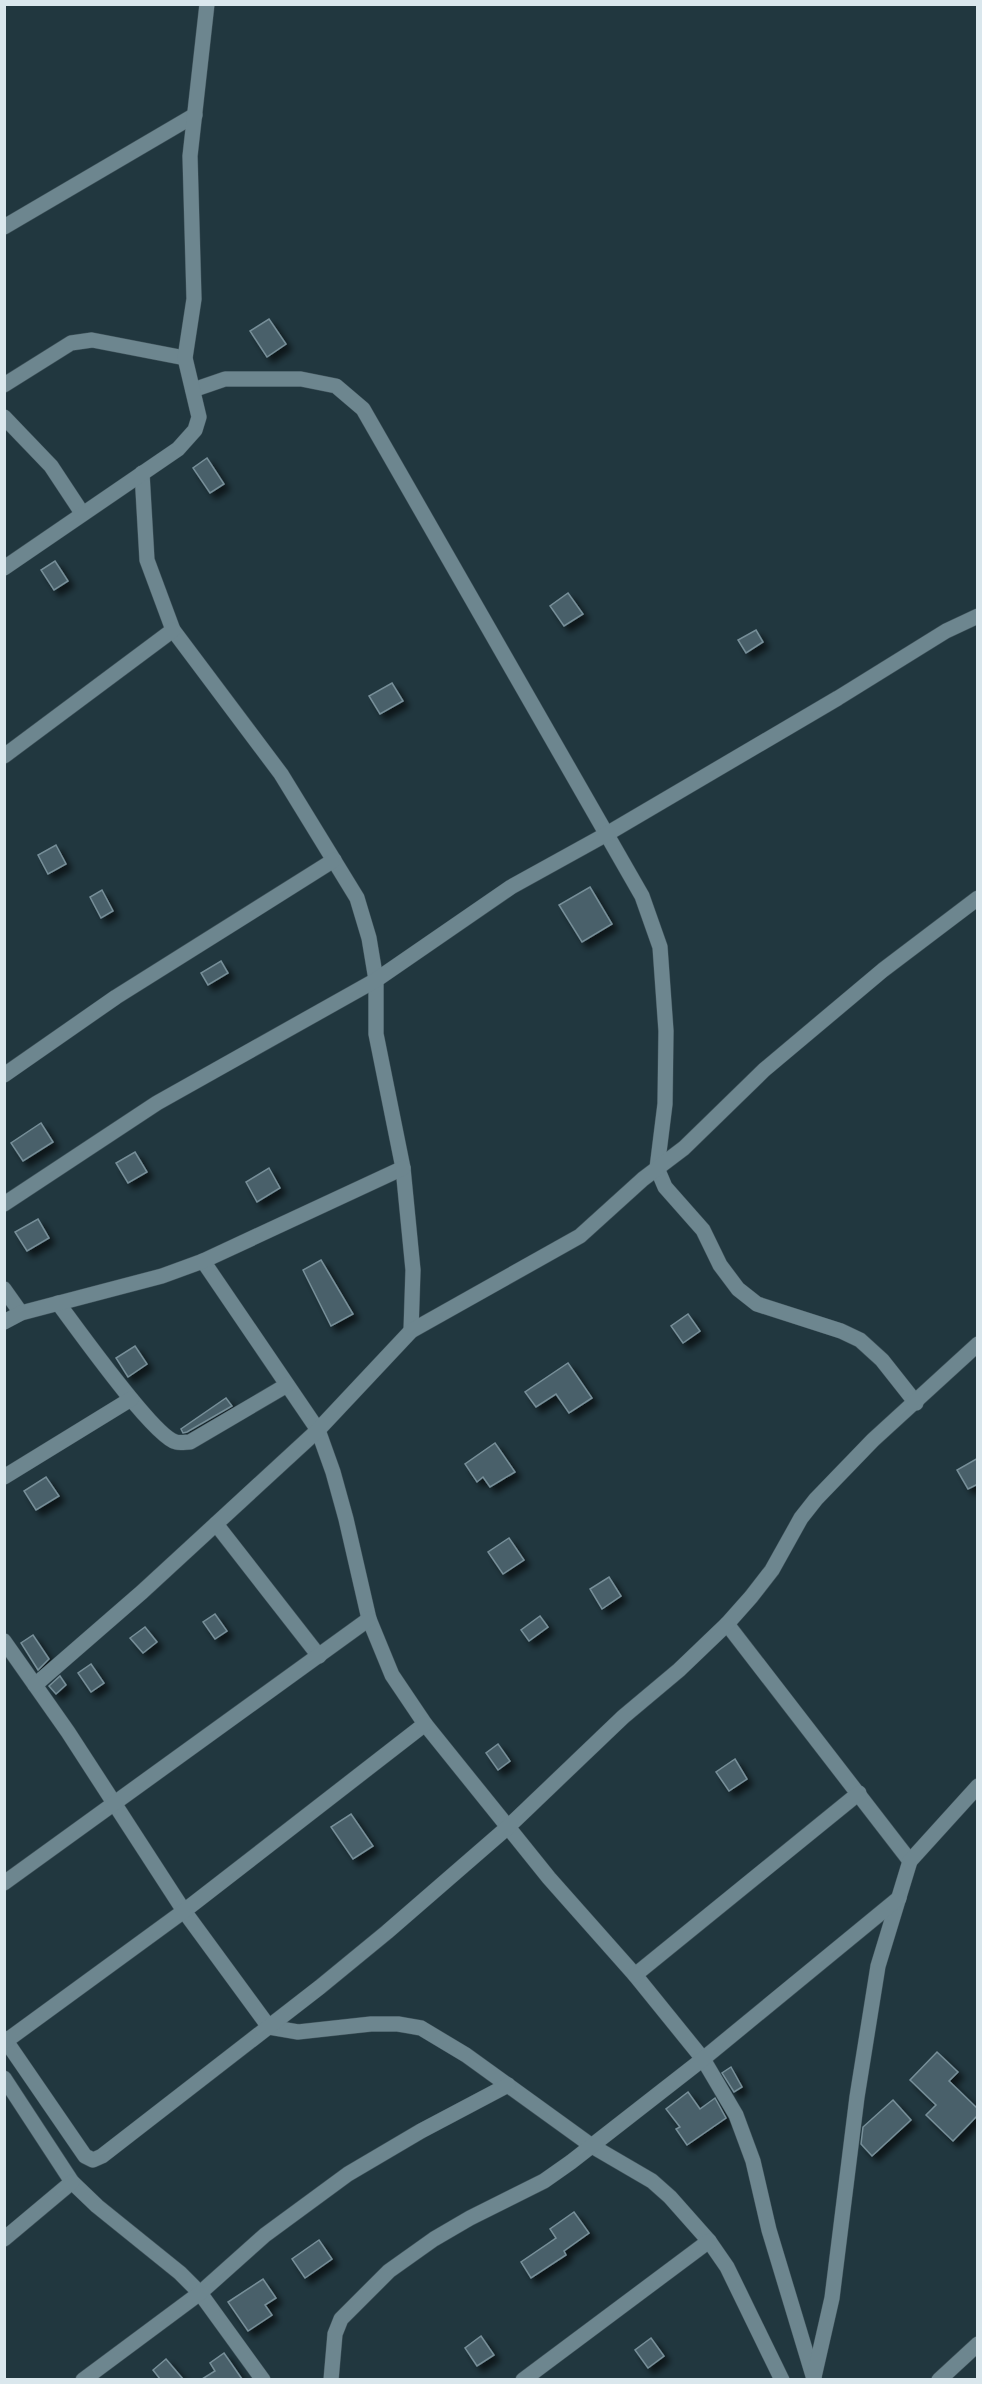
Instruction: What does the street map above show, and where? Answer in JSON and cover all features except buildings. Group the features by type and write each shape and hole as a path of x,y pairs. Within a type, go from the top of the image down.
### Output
{"street":[{"path":"4,568 178,449 195,430 199,417 185,358 194,299 190,156 207,4"},
{"path":"4,227 195,115"},
{"path":"4,385 71,343 99,341 185,358"},
{"path":"193,390 225,380 301,379 336,386 363,409 642,896 660,947 666,1031 665,1104 657,1168 665,1187 703,1230 720,1265 738,1289 757,1304 841,1331 860,1340 882,1360 916,1403"},
{"path":"4,417 51,466 82,513"},
{"path":"142,473 147,560 173,630 281,774 357,898 369,938 376,980 376,1034 403,1168 412,1270 411,1331"},
{"path":"4,1204 157,1104 376,980 511,887 605,835 838,698 946,631 978,616"},
{"path":"4,756 173,630"},
{"path":"4,1076 116,997 334,860"},
{"path":"35,1685 318,1430 411,1331 580,1236 657,1168 684,1148 764,1070 883,970 978,898"},
{"path":"4,1322 21,1313 162,1276 203,1262 403,1168"},
{"path":"203,1262 318,1430 346,1519 369,1619 392,1675 425,1724 549,1878 635,1976 703,2059 736,2115 753,2161 770,2229 814,2379"},
{"path":"4,1289 21,1313"},
{"path":"58,1303 131,1399 164,1434 175,1442 190,1442 287,1385"},
{"path":"425,1724 184,1911 5,2039 85,2156 93,2160 102,2156 269,2027 387,1932 508,1827 622,1718 727,1624 772,1570 801,1518 816,1500 873,1440 978,1344"},
{"path":"4,1477 131,1399"},
{"path":"216,1524 318,1656"},
{"path":"4,1883 369,1619"},
{"path":"727,1624 910,1861"},
{"path":"5,1643 115,1804 184,1911 269,2027 298,2032 371,2024 398,2024 421,2028 466,2055 592,2145 652,2181 670,2197 728,2266 782,2379"},
{"path":"814,2379 832,2298 856,2097 878,1966 910,1861 978,1786"},
{"path":"635,1976 859,1793"},
{"path":"332,2379 335,2334 341,2319 389,2271 434,2239 470,2218 544,2181 703,2059 899,1898"},
{"path":"4,2078 72,2182 97,2206 159,2253 200,2293 263,2379"},
{"path":"83,2379 200,2293 265,2235 348,2174 421,2131 508,2085"},
{"path":"4,2239 72,2182"},
{"path":"523,2379 709,2241"},
{"path":"939,2379 978,2344"}]}
